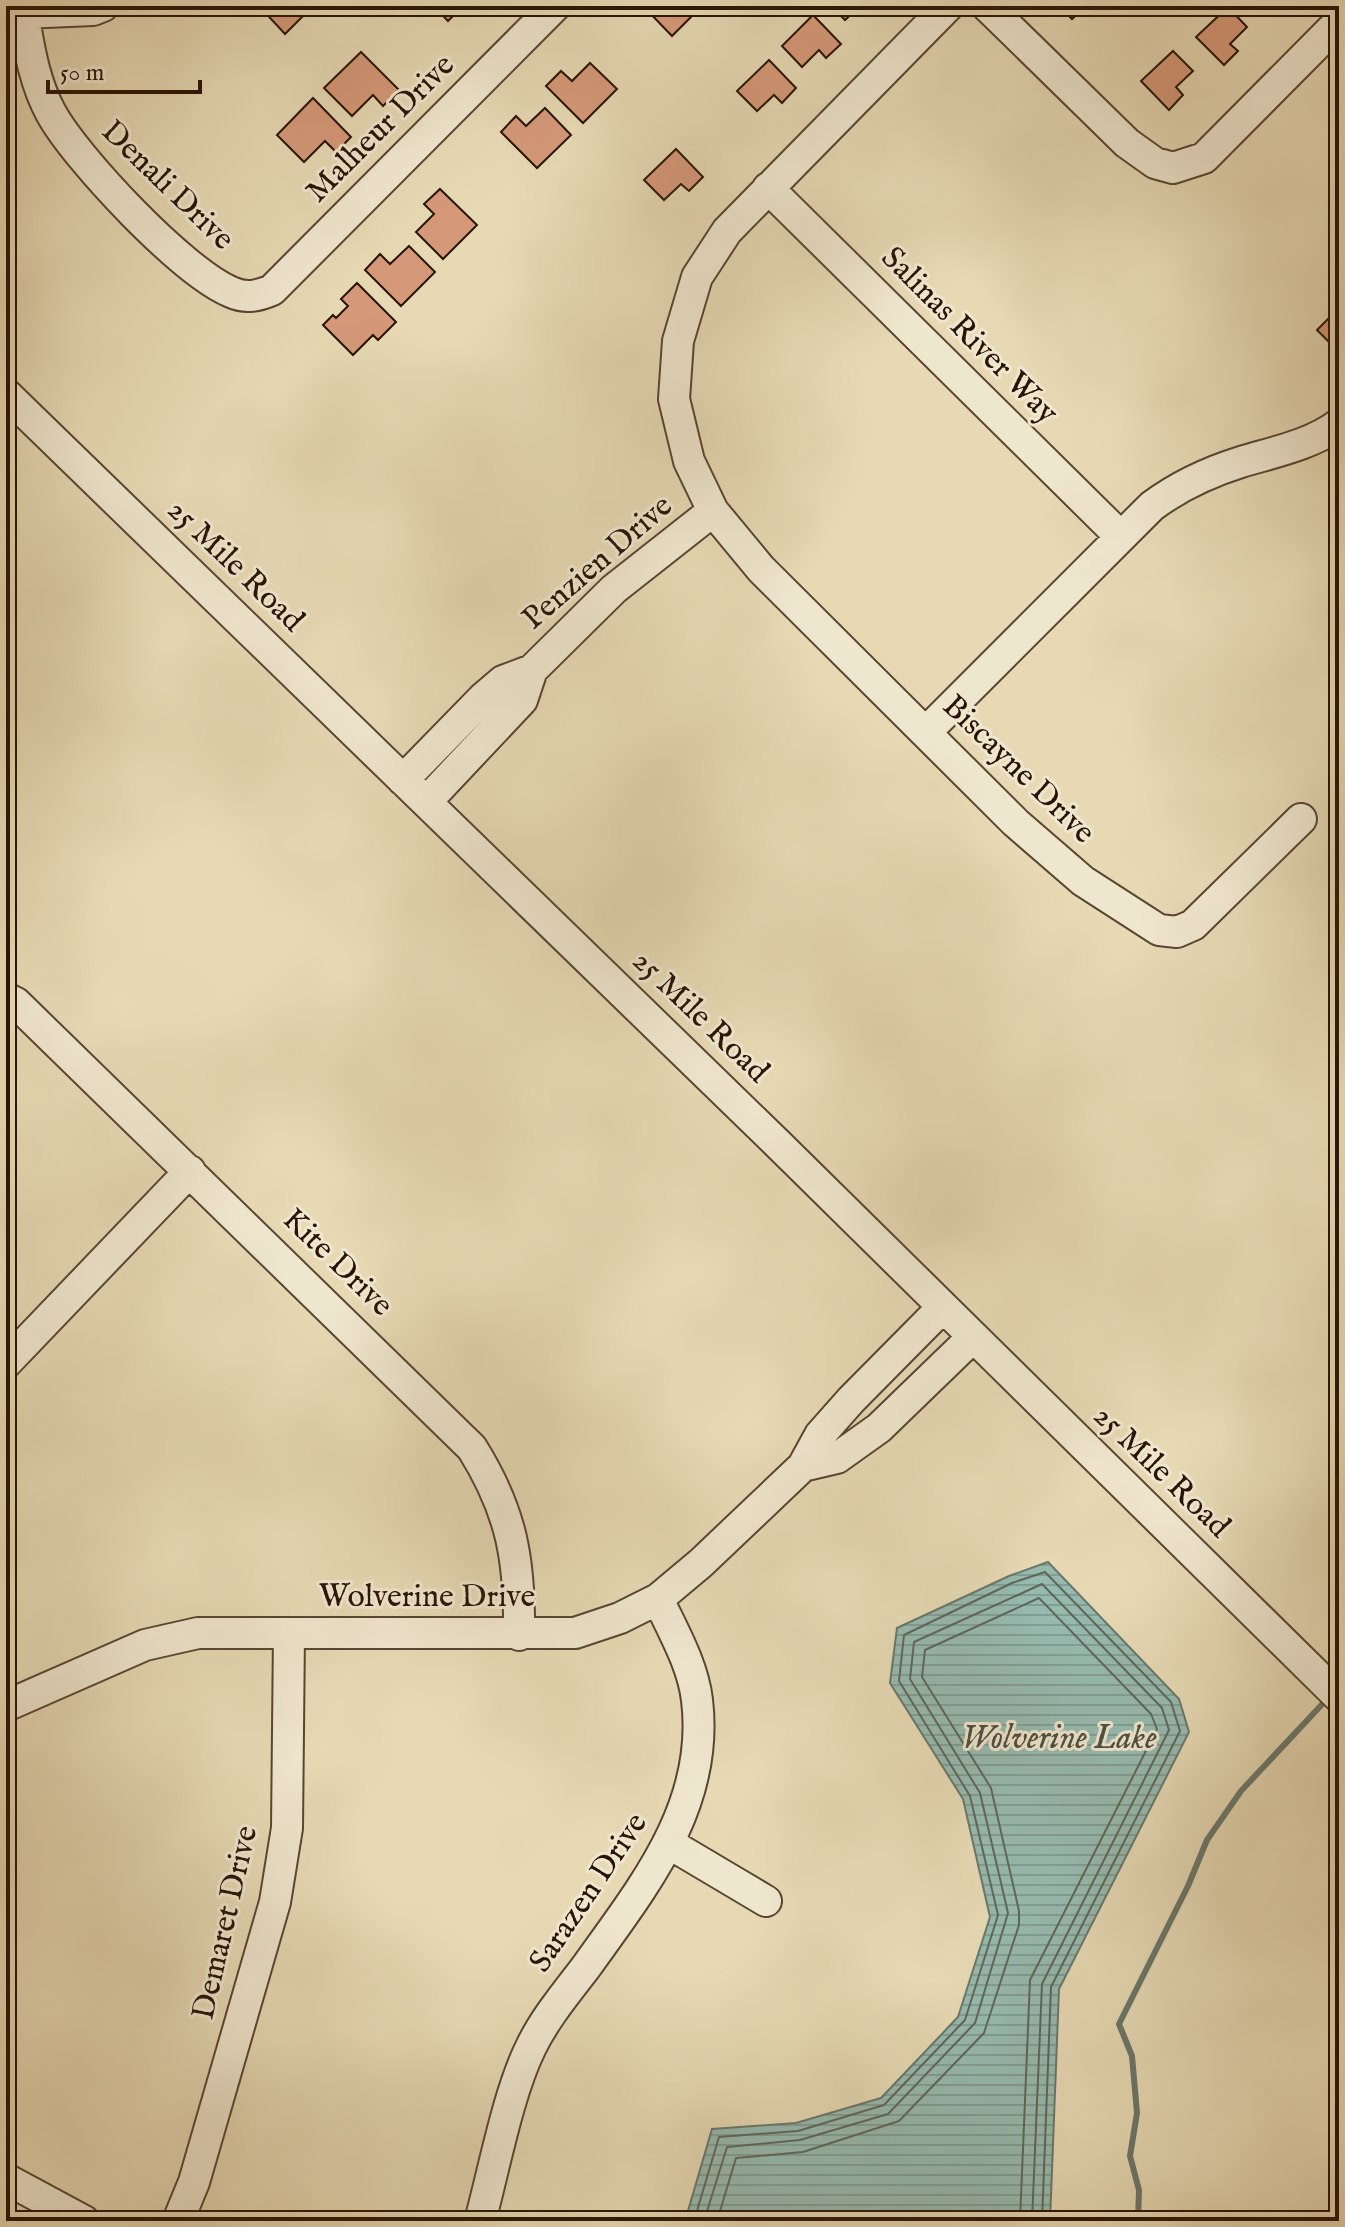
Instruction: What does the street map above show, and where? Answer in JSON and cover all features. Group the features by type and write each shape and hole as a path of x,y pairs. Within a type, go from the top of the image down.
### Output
{"street":[{"path":"14,11 93,10 103,6"},
{"name":"Malheur Drive","path":"255,297 272,290 555,6"},
{"name":"Biscayne Drive","path":"948,6 727,231 697,277 678,341 674,399 689,461 713,511 761,569 1055,858 1083,881 1159,930 1177,932 1193,925 1301,819"},
{"path":"987,6 1127,143 1155,163 1173,168 1204,158 1339,22"},
{"name":"Denali Drive","path":"14,11 49,109 67,140 161,239 232,293 255,297"},
{"name":"Salinas River Way","path":"768,188 1119,535"},
{"name":"25 Mile Road","path":"6,394 1339,1697"},
{"path":"926,732 1119,535 1152,506 1187,483 1335,437"},
{"name":"Penzien Drive","path":"403,780 483,698 503,681 532,670 614,589 713,511"},
{"name":"Penzien Drive","path":"426,802 522,700 532,670"},
{"name":"Kite Drive","path":"6,998 16,1003 190,1171 472,1448 503,1506 513,1536 519,1583 519,1635"},
{"path":"6,1363 190,1171"},
{"name":"Wolverine Drive","path":"6,1706 145,1645 198,1633 519,1635 575,1633 620,1618 658,1599 803,1466 820,1435 942,1308"},
{"name":"Wolverine Drive","path":"803,1466 837,1458 879,1428 972,1338"},
{"path":"851,1400 879,1428"},
{"name":"Sarazen Drive","path":"480,2221 531,2047 670,1844 687,1804 694,1774 697,1699 682,1647 658,1599"},
{"name":"Demaret Drive","path":"178,2221 194,2182 275,1902 287,1828 289,1633"},
{"path":"670,1844 766,1901"},
{"path":"6,2179 84,2221"}],"water":[{"name":"Wolverine Lake","path":"1048,1562 1179,1699 1189,1732 1059,1989 1050,2221 685,2221 712,2129 796,2123 881,2098 958,2017 990,1917 963,1799 890,1683 897,1628 1009,1576"}],"building":[{"path":"259,6 313,6 285,34"},
{"path":"434,6 463,6 448,21"},
{"path":"643,6 702,6 672,36"},
{"path":"831,6 860,6 845,20"},
{"path":"1059,6 1086,6 1072,19"},
{"path":"1228,7 1247,27 1230,44 1238,51 1224,65 1196,37"},
{"path":"813,15 841,44 826,58 819,50 802,67 782,46"},
{"path":"1173,51 1193,71 1176,87 1183,95 1169,110 1141,81"},
{"path":"361,52 399,90 383,106 373,95 352,116 324,88"},
{"path":"769,60 796,88 782,103 774,95 757,111 737,91"},
{"path":"590,63 617,89 583,123 546,86 561,71 572,81"},
{"path":"313,98 351,137 336,152 325,141 304,162 277,135"},
{"path":"545,108 571,135 537,168 501,132 516,116 526,126"},
{"path":"676,149 703,177 689,191 681,184 664,200 644,180"},
{"path":"440,189 477,225 443,259 416,232 434,214 424,204"},
{"path":"409,246 435,272 401,306 365,270 380,254 390,264"},
{"path":"357,283 396,322 378,340 373,335 353,355 323,325 348,306 341,299"},
{"path":"1339,308 1339,352 1317,330"}],"waterway":[{"path":"1138,2221 1139,2190 1130,2156 1137,2113 1132,2056 1119,2024 1188,1886 1207,1840 1241,1791 1328,1698"}]}
